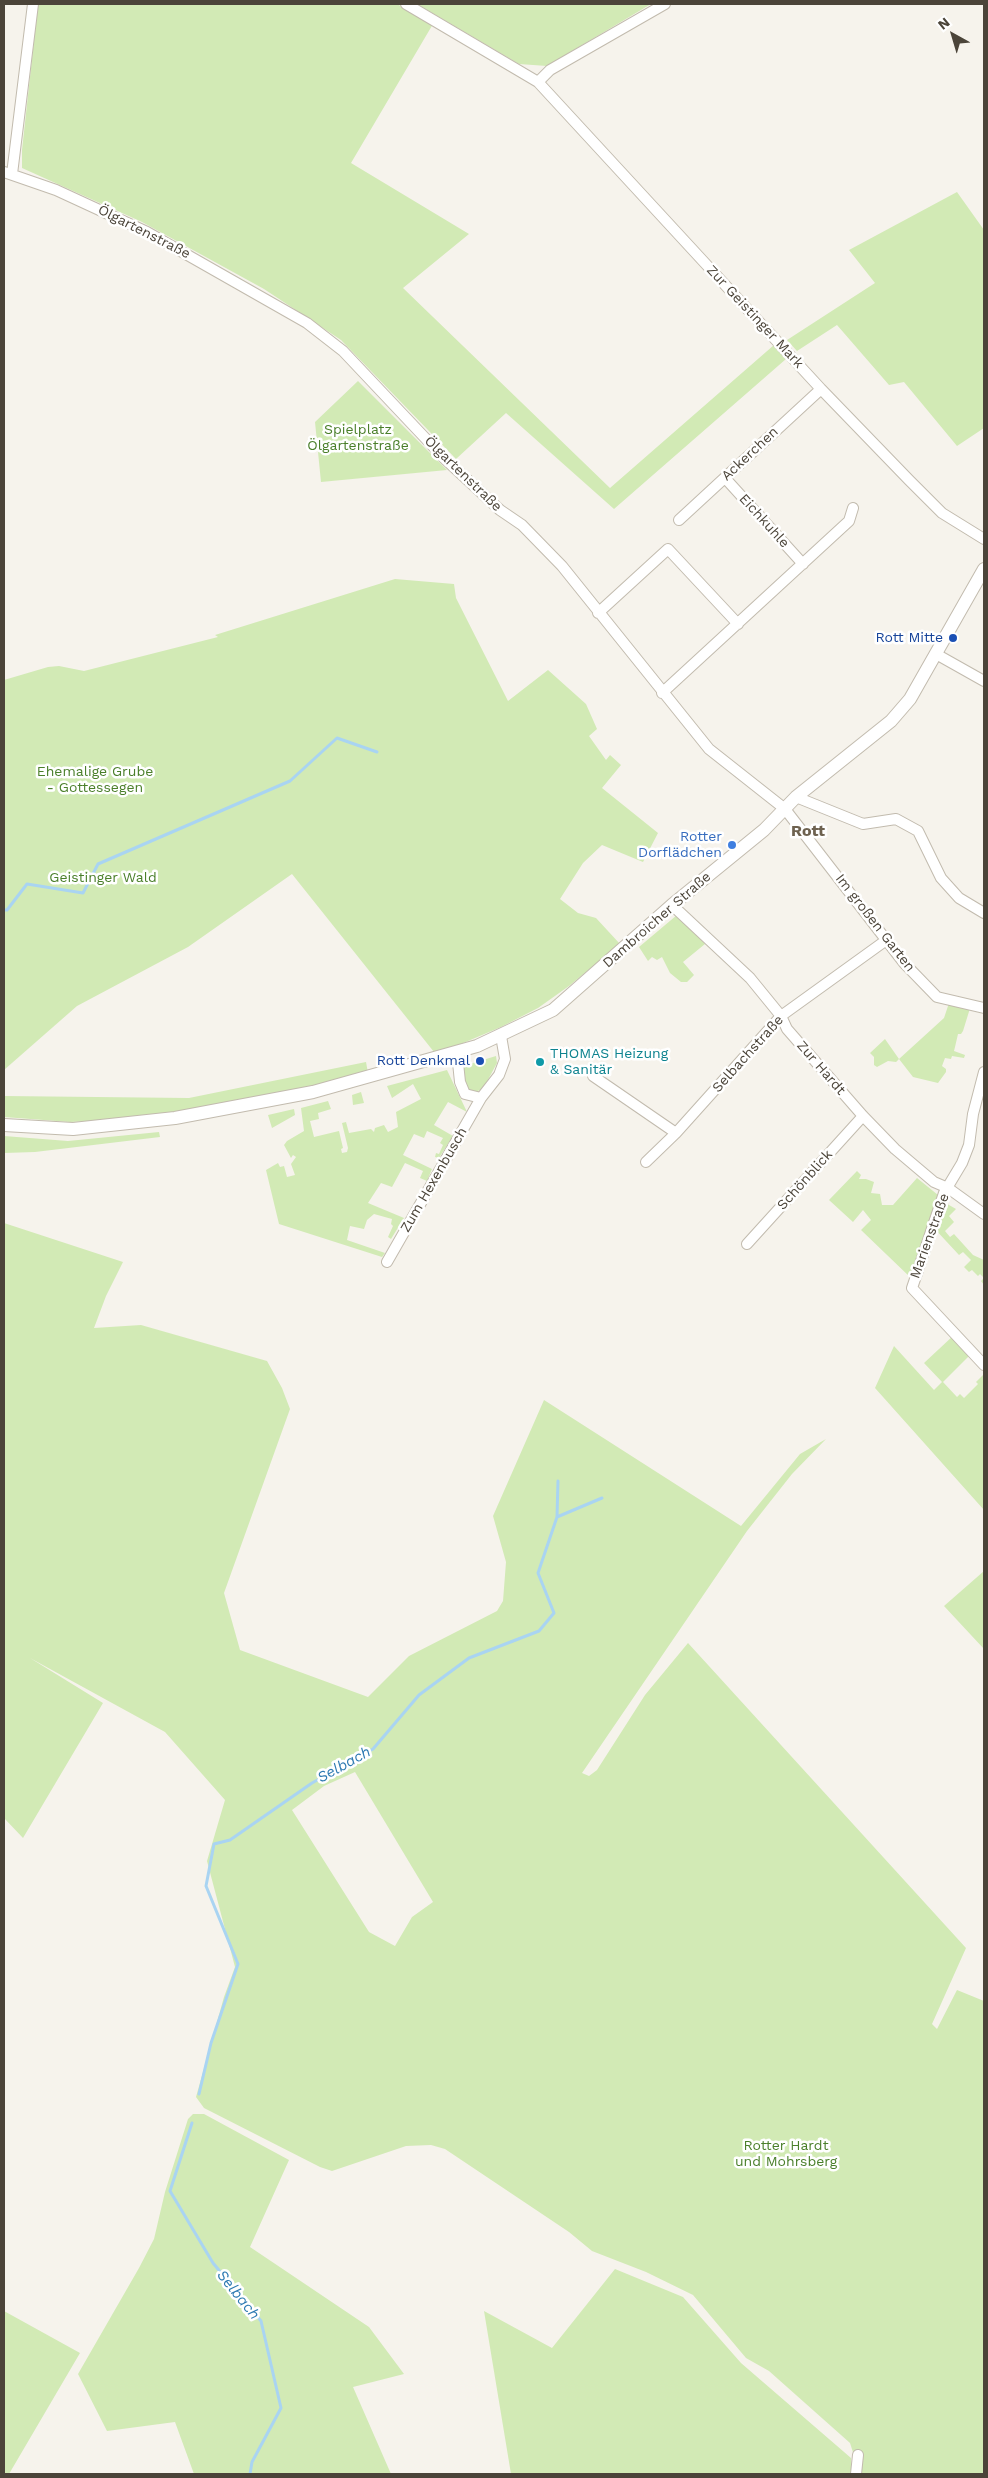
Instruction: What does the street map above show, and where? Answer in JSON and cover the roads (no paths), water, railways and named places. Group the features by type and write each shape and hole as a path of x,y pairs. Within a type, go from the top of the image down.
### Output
{"street":[{"path":"8,173 33,4"},
{"name":"Zur Geistinger Mark","path":"406,4 538,82 821,389 942,513 984,539"},
{"path":"538,82 550,70 665,4"},
{"name":"Ölgartenstraße","path":"8,173 56,190 147,232 307,323 343,351 459,472 500,510 522,525 562,566 662,693 710,749 785,809"},
{"name":"Ackerchen","path":"679,520 821,389"},
{"name":"Eichkuhle","path":"724,478 803,564"},
{"path":"662,693 849,521 853,508"},
{"path":"598,613 668,549 738,624"},
{"name":"Dambroicher Straße","path":"4,1125 73,1129 175,1118 313,1092 457,1052 501,1036 554,1010 672,905 764,830 796,797 891,721 910,699 984,569"},
{"path":"936,654 984,681"},
{"path":"796,797 863,824 896,819 918,831 941,878 959,898 984,913"},
{"name":"Im großen Garten","path":"785,809 885,941 937,997 984,1008"},
{"name":"Zur Hardt","path":"672,905 750,978 780,1016 787,1029 863,1116 895,1149 928,1176 984,1214"},
{"name":"Selbachstraße","path":"646,1162 676,1134 780,1016 885,941"},
{"name":"Zum Hexenbusch","path":"387,1262 481,1098 498,1075 505,1059 501,1036"},
{"path":"457,1052 460,1082 465,1094 481,1098"},
{"name":"Marienstraße","path":"984,1072 973,1114 969,1145 962,1163 948,1188 912,1288 984,1365"},
{"path":"593,1076 676,1134"},
{"name":"Schönblick","path":"748,1244 863,1116"},
{"path":"856,2474 858,2455"}],"waterway":[{"path":"4,910 7,910 27,884 83,893 98,864 290,781 337,738 377,752"},
{"path":"557,1517 558,1481"},
{"name":"Selbach","path":"199,2094 211,2043 238,1964 206,1886 214,1844 230,1840 312,1783 373,1749 419,1695 469,1658 539,1631 554,1613 538,1573 557,1517 602,1498"},
{"name":"Selbach","path":"192,2123 170,2191 213,2263 261,2321 281,2408 252,2462 250,2474"}],"place":[{"name":"Rott Mitte","path":"953,638"},
{"name":"Rotter Dorflädchen","path":"732,845"},
{"name":"Rott Denkmal","path":"480,1061"},
{"name":"THOMAS Heizung & Sanitär","path":"540,1062"}],"district":[{"name":"Rott","path":"808,831"}],"park label":[{"name":"Spielplatz Ölgartenstraße","path":"358,438"},
{"name":"Ehemalige Grube - Gottessegen","path":"95,780"},
{"name":"Geistinger Wald","path":"103,878"},
{"name":"Rotter Hardt und Mohrsberg","path":"786,2154"}]}
